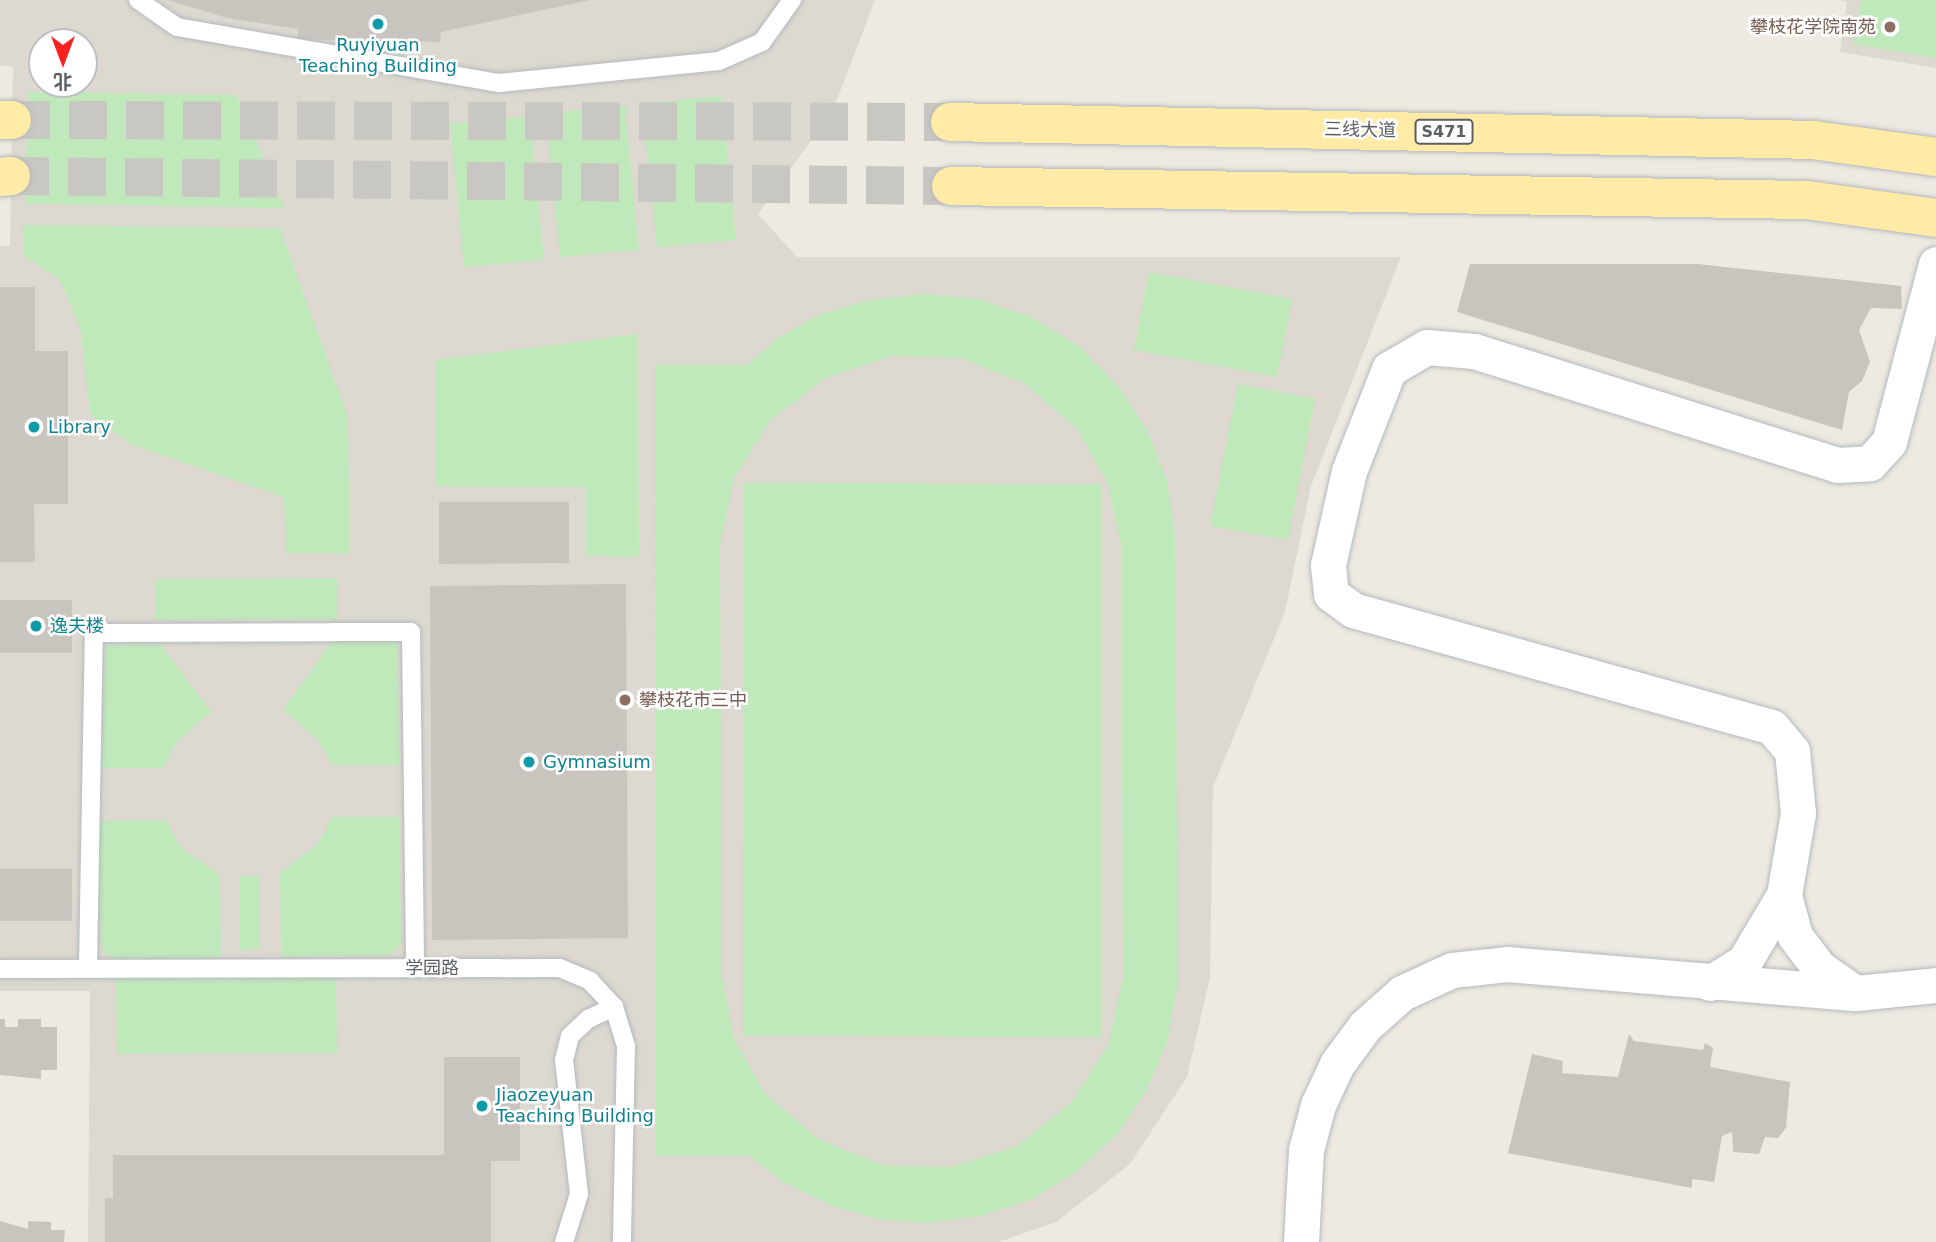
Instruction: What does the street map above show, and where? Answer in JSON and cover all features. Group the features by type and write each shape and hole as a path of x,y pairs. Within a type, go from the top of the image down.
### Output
{"main road":[{"name":"三线大道","path":"950,122 1813,139 1936,157"},
{"path":"951,186 1807,200 1936,218"}],"street":[{"path":"1710,984 1744,962 1784,895 1798,813 1792,751 1772,727 1353,610 1331,594 1328,565 1349,471 1389,369 1427,347 1474,351 1838,465 1870,463 1889,442 1936,264"},
{"path":"1784,895 1795,936 1818,967 1856,993"},
{"path":"1301,1242 1307,1150 1318,1105 1337,1064 1365,1026 1402,993 1452,970 1507,964 1710,984 1856,993 1936,985"}],"lane":[{"path":"138,0 177,27 499,83 719,61 762,42 792,0"},
{"path":"88,968 94,633 411,632 415,968"},
{"name":"学园路","path":"0,969 560,968 590,981 614,1007 626,1045 622,1242"},
{"path":"564,1242 579,1194 564,1060 570,1036 588,1019 614,1007"}],"shaded area":[{"name":"攀枝花市三中","path":"0,0 875,0 833,110 758,214 797,257 1401,257 1311,486 1285,612 1213,787 1210,977 1187,1077 1130,1164 1056,1222 999,1242 88,1242 90,991 0,991 0,246 10,246 13,67 0,65"},
{"name":"攀枝花学院南苑","path":"1840,0 1936,0 1936,68 1840,52 1847,2"}],"green space":[{"name":"攀枝花学院南苑","path":"1861,0 1936,0 1936,58 1854,44"},
{"path":"27,92 28,98 98,98 98,93 237,95 284,208 26,204"},
{"path":"722,96 736,240 657,247 642,103"},
{"path":"625,106 639,250 560,257 546,113"},
{"path":"530,116 544,260 464,267 450,123"},
{"path":"23,225 280,228 348,417 350,554 286,553 284,497 132,445 90,414 80,327 60,280 24,256"},
{"path":"1149,272 1292,299 1277,377 1134,350"},
{"path":"924,294 979,299 1031,317 1079,346 1119,387 1148,432 1167,481 1175,534 1178,984 1167,1043 1146,1091 1119,1132 1078,1171 1032,1199 980,1216 927,1223 877,1219 830,1205 783,1182 749,1156 656,1156 655,365 748,365 778,338 818,315 870,300","holes":["891,356 961,358 1025,384 1077,429 1108,484 1121,545 1123,978 1108,1045 1071,1103 1017,1146 951,1167 882,1165 818,1139 765,1093 734,1039 722,977 720,546 734,478 771,420 826,378"]},
{"path":"638,334 639,557 586,556 585,487 435,486 435,360"},
{"path":"1238,384 1315,399 1288,540 1210,526"},
{"path":"744,483 1102,484 1101,1037 743,1036"},
{"path":"337,578 338,619 155,620 155,579"},
{"path":"332,642 398,642 399,765 332,765 319,741 283,710"},
{"path":"105,645 161,645 211,712 176,743 163,768 102,768"},
{"path":"332,817 399,817 401,944 389,955 281,957 280,873 318,844"},
{"path":"166,820 180,847 220,875 221,958 113,959 101,948 99,821"},
{"path":"240,876 259,876 259,949 240,950"},
{"path":"336,976 337,1053 117,1054 116,978"}],"building":[{"name":"Ruyiyuan Teaching Building","path":"168,0 590,0 441,32 440,42 298,39 298,29 227,18"},
{"path":"1470,264 1698,264 1901,286 1902,309 1871,308 1859,330 1870,362 1862,381 1849,392 1842,430 1457,312"},
{"name":"Library","path":"0,287 35,287 35,351 68,351 68,504 34,504 35,562 0,562"},
{"path":"439,502 569,502 569,563 439,564"},
{"name":"Gymnasium","path":"626,584 628,938 432,940 430,586"},
{"name":"逸夫楼","path":"0,600 72,600 72,653 0,653"},
{"path":"0,869 72,869 72,921 0,921"},
{"path":"0,1019 5,1019 5,1027 18,1027 18,1019 41,1019 41,1027 57,1027 57,1070 41,1070 41,1079 0,1075"},
{"path":"1629,1034 1634,1041 1703,1050 1705,1043 1713,1048 1710,1067 1790,1082 1786,1128 1778,1138 1765,1137 1759,1154 1733,1152 1732,1132 1722,1136 1714,1182 1692,1179 1692,1188 1508,1153 1532,1054 1563,1061 1562,1073 1618,1077"},
{"name":"Jiaozeyuan Teaching Building","path":"444,1057 520,1057 520,1161 491,1161 491,1242 105,1242 105,1198 113,1198 113,1155 444,1155"},
{"path":"0,1221 28,1229 28,1221 51,1222 51,1230 65,1230 64,1242 0,1242"}],"tunnel":[{"path":"12,120 950,122"},
{"path":"11,176 951,186"}],"place":[{"name":"Ruyiyuan Teaching Building","path":"378,24"},
{"name":"攀枝花学院南苑","path":"1890,27"},
{"name":"Library","path":"34,427"},
{"name":"逸夫楼","path":"36,626"},
{"name":"攀枝花市三中","path":"625,700"},
{"name":"Gymnasium","path":"529,762"},
{"name":"Jiaozeyuan Teaching Building","path":"482,1106"}]}
